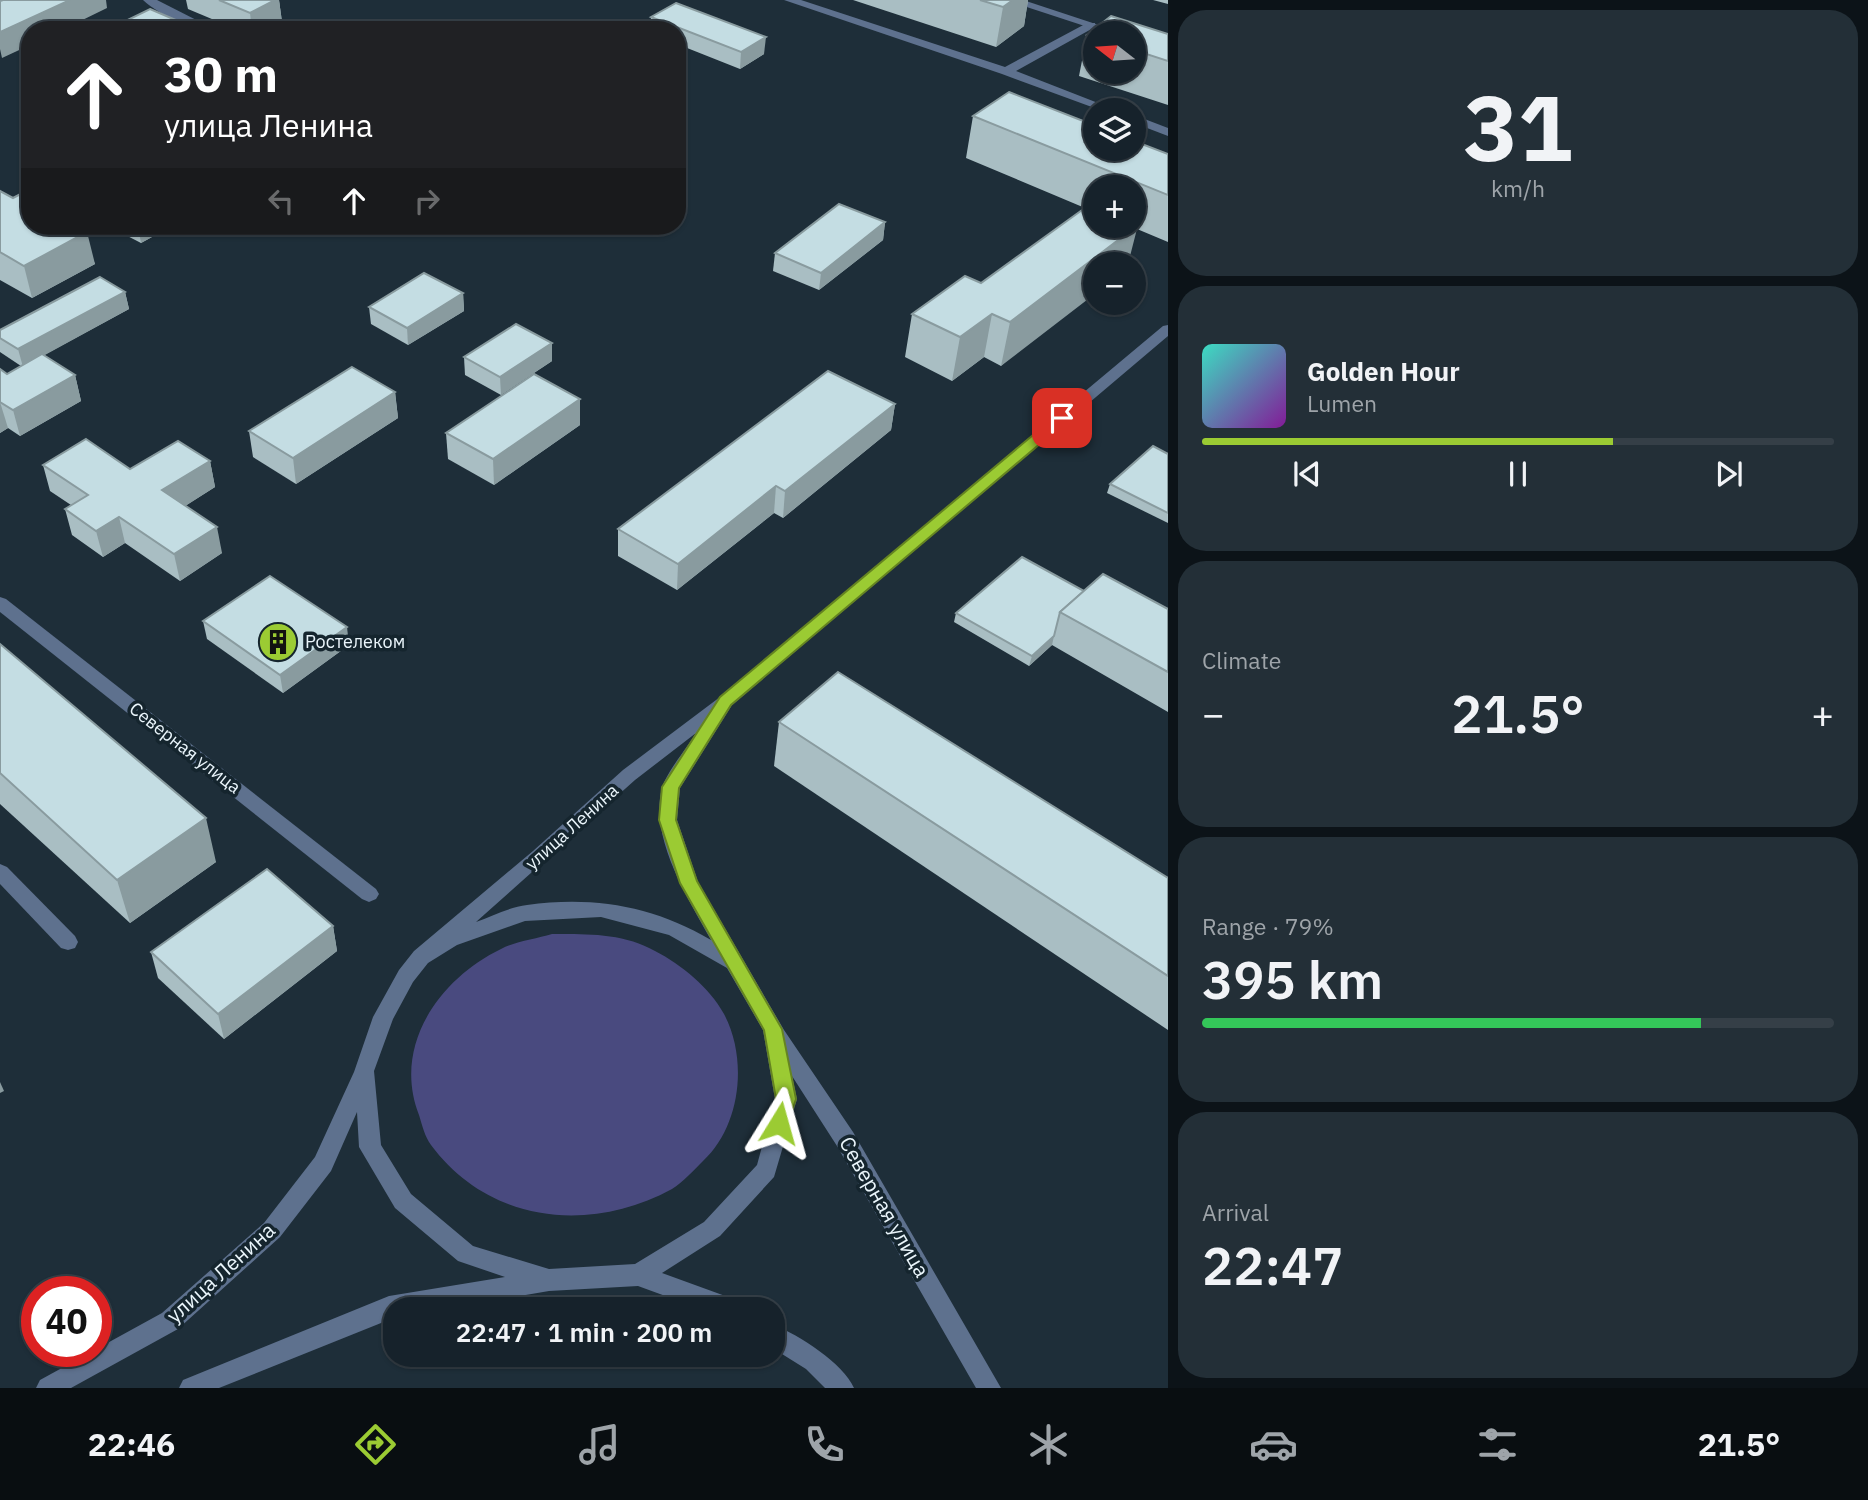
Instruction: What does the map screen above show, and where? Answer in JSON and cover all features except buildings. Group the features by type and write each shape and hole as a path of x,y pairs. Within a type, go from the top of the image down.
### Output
{"street":[{"path":"149,0 188,21"},
{"path":"790,0 1006,71 1083,100"},
{"path":"1012,0 1083,22"},
{"path":"1006,71 1083,29"},
{"path":"1146,124 1168,132"},
{"name":"улица Ленина","path":"48,1388 170,1321 272,1230 323,1164 364,1071 383,1017 405,976 421,957 540,856 629,775 726,701 1168,329"},
{"name":"Северная улица","path":"0,603 369,894"},
{"name":"улица Ленина","path":"726,701 671,787 668,820 689,883 773,1029"},
{"path":"0,872 68,942"},
{"path":"421,957 450,939 525,913 601,909 674,928 736,963"},
{"path":"638,1275 712,1229 766,1170 786,1099 773,1029"},
{"name":"Северная улица","path":"773,1029 845,1139 989,1388"},
{"path":"364,1071 370,1147 403,1201 466,1254 550,1280"},
{"path":"191,1388 389,1307 550,1280 638,1275 698,1297"},
{"path":"785,1343 814,1361 842,1388"}],"shaded area":[{"path":"552,934 618,938 643,945 665,957 685,970 718,1004 732,1032 736,1051 737,1091 733,1111 716,1146 672,1189 640,1203 607,1212 575,1215 542,1213 511,1205 481,1191 455,1171 431,1145 412,1089 412,1064 417,1040 427,1017 458,978 501,949"}],"place":[{"name":"Ростелеком","path":"278,642"}],"route":[{"path":"779,1123 786,1099 773,1029 689,883 668,820 671,787 726,701 1062,418"}]}
